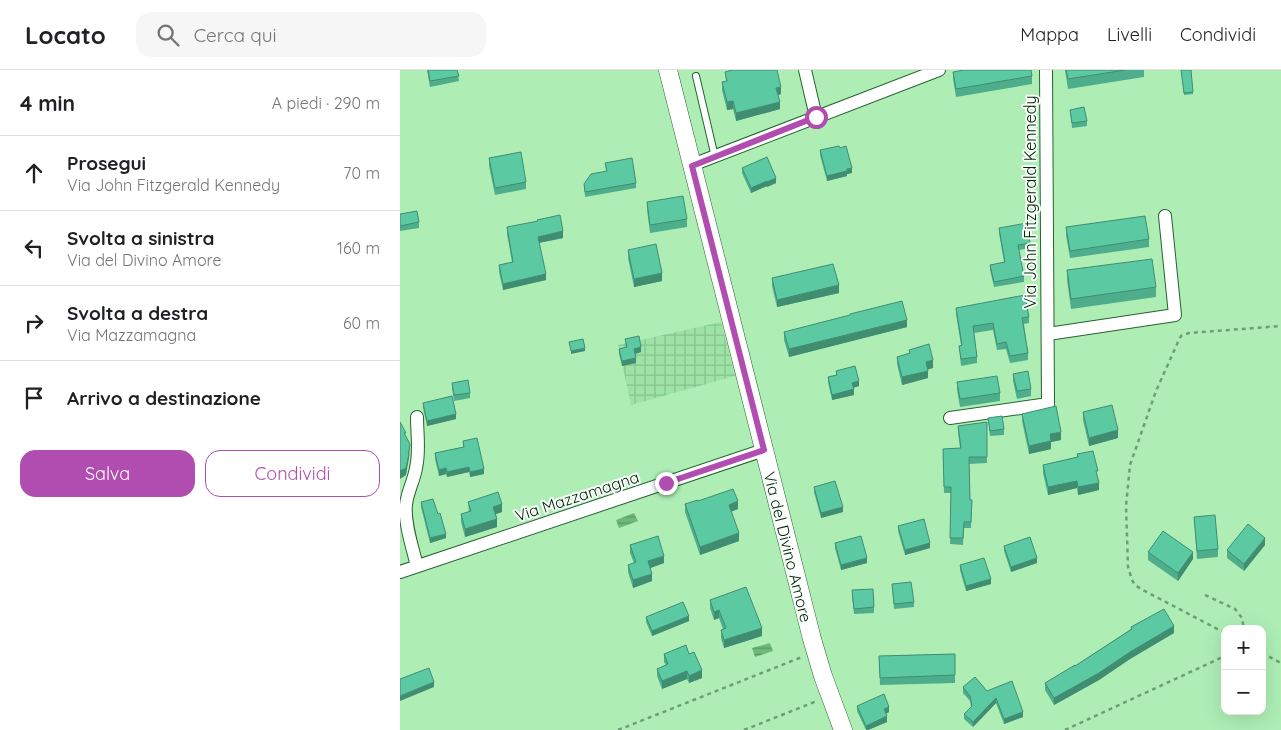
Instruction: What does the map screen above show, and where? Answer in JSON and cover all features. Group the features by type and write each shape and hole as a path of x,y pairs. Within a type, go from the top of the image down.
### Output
{"main road":[{"name":"Via del Divino Amore","path":"668,70 815,652 843,730"}],"street":[{"path":"805,70 816,117"},
{"path":"692,166 939,70"},
{"name":"Via John Fitzgerald Kennedy","path":"950,418 1048,404 1046,70"},
{"path":"1048,334 1175,315 1165,216"},
{"path":"417,417 417,466 407,496 406,511 417,566"},
{"name":"Via Mazzamagna","path":"400,572 764,450"}],"lane":[{"path":"696,76 715,156"}],"path":[{"path":"1221,631 1141,589 1132,580 1128,567 1126,506 1130,465 1156,391 1181,336 1189,333 1281,326"},
{"path":"1205,595 1235,609 1242,618 1243,625"},
{"path":"618,730 815,652"},
{"path":"1266,655 1281,663"},
{"path":"1065,730 1221,658"},
{"path":"744,730 830,695"}],"shaded area":[{"path":"721,322 735,376 631,405 618,345"},
{"path":"634,513 638,521 619,528 616,520"},
{"path":"770,643 773,651 755,657 752,648"}],"building":[{"path":"428,70 457,70 459,76 430,81"},
{"path":"732,70 777,70 781,87 776,88 780,102 736,113 733,101 727,102 722,82 727,81 725,72"},
{"path":"964,70 1031,70 1032,76 956,89 953,72"},
{"path":"1066,70 1125,70 1068,79"},
{"path":"1181,70 1191,70 1193,92 1184,93"},
{"path":"1084,107 1087,121 1072,123 1070,110"},
{"path":"839,146 840,148 846,146 852,168 827,176 820,150"},
{"path":"521,152 526,182 495,188 489,158"},
{"path":"767,157 776,178 751,188 742,168"},
{"path":"632,158 636,183 585,192 584,184 591,174 607,171 605,163"},
{"path":"683,196 687,219 650,225 647,202"},
{"path":"417,211 419,222 400,226 400,214"},
{"path":"560,215 563,231 538,237 546,274 503,284 499,265 513,262 507,227"},
{"path":"1145,216 1149,239 1070,251 1066,227"},
{"path":"1027,223 1030,243 1018,245 1024,276 994,282 990,265 1005,262 999,228"},
{"path":"656,244 662,273 634,279 628,250"},
{"path":"1152,259 1156,287 1071,299 1067,270"},
{"path":"833,264 839,285 777,300 772,278"},
{"path":"1025,295 1029,317 1022,318 1028,353 1010,356 1006,342 997,344 993,323 973,326 977,357 961,359 959,346 962,345 956,308"},
{"path":"902,301 907,320 789,349 784,332"},
{"path":"639,336 641,347 634,349 636,358 622,361 619,349 627,347 625,339"},
{"path":"583,339 585,348 571,351 569,342"},
{"path":"929,344 933,360 926,362 928,371 902,377 897,357 910,353 909,350"},
{"path":"855,366 859,381 852,383 854,389 832,395 828,377 837,375 836,371"},
{"path":"1028,371 1031,389 1017,391 1013,374"},
{"path":"997,376 1000,393 960,399 957,382"},
{"path":"468,380 470,393 454,395 452,383"},
{"path":"452,396 456,414 427,421 423,403"},
{"path":"1112,405 1118,430 1089,438 1083,412"},
{"path":"1056,406 1061,432 1050,434 1051,441 1029,446 1022,414"},
{"path":"1002,416 1004,429 990,431 988,418"},
{"path":"400,422 410,444 406,468 400,471"},
{"path":"987,422 987,457 969,457 970,500 972,500 971,522 964,522 963,538 950,538 951,487 944,487 943,449 961,448 958,426"},
{"path":"477,438 484,469 470,472 469,467 447,472 446,468 439,470 435,453 464,447 463,441"},
{"path":"1093,451 1099,483 1078,487 1077,481 1048,487 1043,465 1078,457 1077,454"},
{"path":"835,481 843,507 821,513 814,487"},
{"path":"733,489 738,501 729,505 739,533 700,547 685,504"},
{"path":"498,492 502,504 493,507 497,519 465,529 461,514 471,511 468,502"},
{"path":"433,499 438,514 440,513 446,534 430,538 421,502"},
{"path":"1215,515 1218,549 1197,551 1194,517"},
{"path":"924,519 930,543 905,550 898,526"},
{"path":"1248,524 1265,538 1244,564 1227,550"},
{"path":"1163,531 1193,552 1178,573 1148,552"},
{"path":"658,536 664,556 648,561 652,574 633,580 628,565 636,562 630,545"},
{"path":"861,536 867,558 841,565 835,543"},
{"path":"1030,537 1037,558 1011,567 1004,546"},
{"path":"984,558 991,579 966,586 960,565"},
{"path":"911,582 914,602 894,604 892,584"},
{"path":"746,587 762,628 724,640 721,630 726,628 719,610 714,612 710,600"},
{"path":"873,589 874,607 854,609 852,590"},
{"path":"683,602 689,616 652,631 646,617"},
{"path":"1164,609 1174,626 1099,673 1054,698 1045,683 1132,629 1131,627"},
{"path":"686,645 689,654 694,652 702,670 689,676 687,671 662,681 657,669 668,664 664,654"},
{"path":"955,654 955,675 880,678 879,656"},
{"path":"429,668 434,682 400,696 400,679"},
{"path":"975,677 987,691 1012,681 1023,712 1004,719 996,698 973,722 964,714 972,706 970,696 963,687"},
{"path":"884,694 889,707 884,709 887,716 866,726 857,706"}],"route":[{"path":"666,483 764,450 692,166 816,117"}]}
